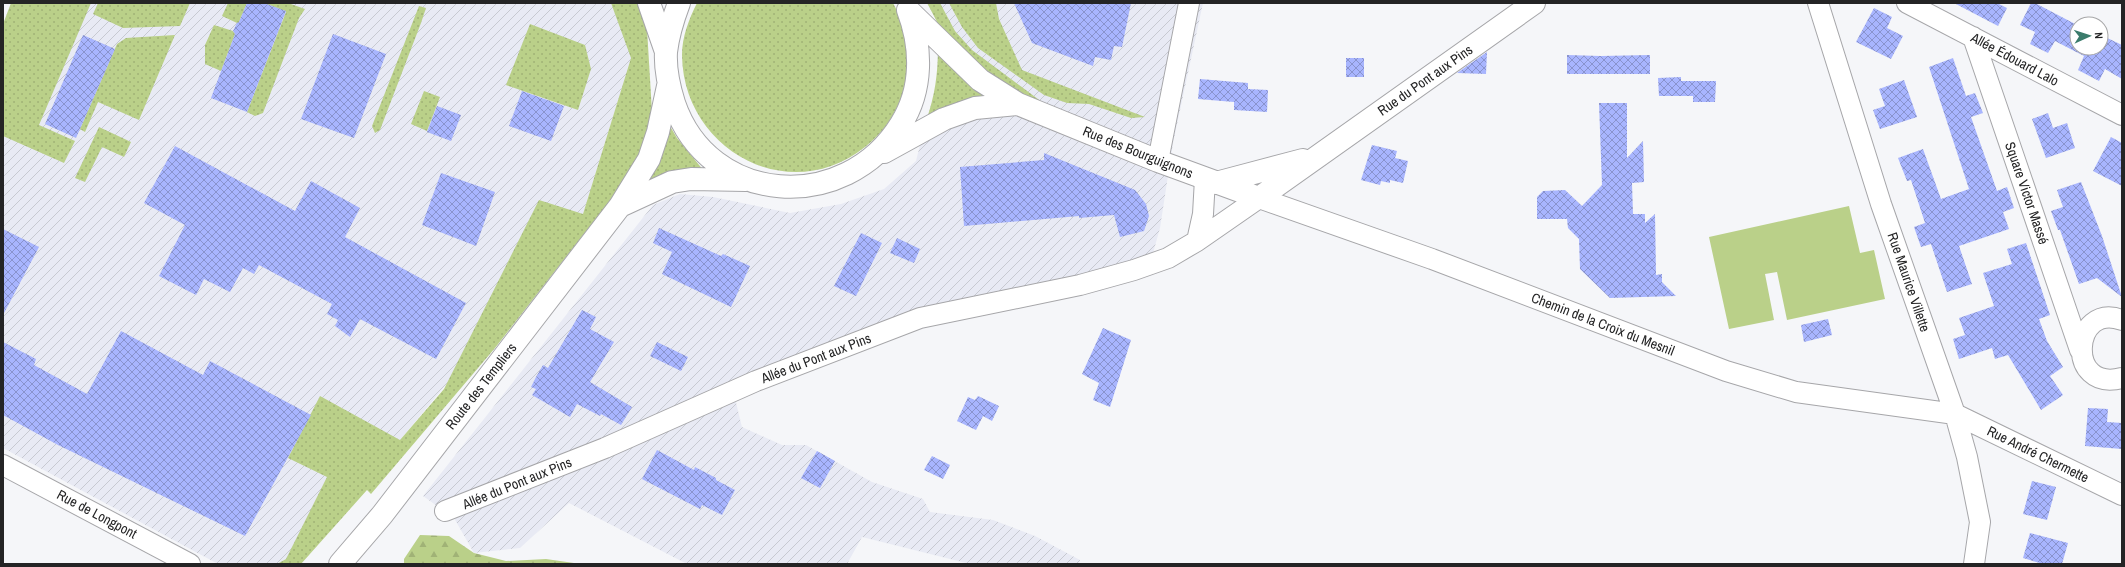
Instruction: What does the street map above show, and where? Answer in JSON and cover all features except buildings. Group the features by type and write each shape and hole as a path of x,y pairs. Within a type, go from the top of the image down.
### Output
{"main road":[{"path":"649,3 666,54"},
{"path":"679,3 670,27 666,54 668,86 679,116 696,143 720,165 749,180 792,188 815,186 836,180 856,170 874,157 944,119 975,108 1018,104"},
{"name":"Rue du Pont aux Pins","path":"1259,198 1534,3"},
{"path":"874,157 893,138 903,121 916,90 919,63 917,36 907,7"},
{"name":"Rue des Bourguignons","path":"907,7 980,80 1018,104 1158,161 1259,198"},
{"name":"Route des Templiers","path":"340,564 382,515 620,206 649,159 658,132 668,86"},
{"name":"Rue du Pont aux Pins","path":"1210,181 1315,157"},
{"name":"Route des Templiers","path":"620,206 672,182 691,179 749,180"}],"street":[{"path":"1158,161 1189,3"},
{"name":"Rue Maurice Villette","path":"1818,3 1881,204 1955,414 1967,457 1980,522 1974,564"},
{"name":"Allée Édouard Lalo","path":"1907,3 1973,36 2122,115"},
{"name":"Square Victor Massé","path":"1973,36 2084,363 2090,372 2103,379 2113,380 2122,378"},
{"path":"1197,241 1210,181"},
{"name":"Chemin de la Croix du Mesnil","path":"1259,198 1432,259 1726,371 1762,383 1803,393 1955,414"},
{"name":"Allée du Pont aux Pins","path":"445,511 605,448 756,381 920,318 1080,284 1134,270 1168,258 1197,241 1259,198"},
{"path":"2080,350 2082,339 2087,329 2097,321 2110,318 2122,320"},
{"name":"Rue André Chermette","path":"1955,414 2122,495"},
{"name":"Rue de Longpont","path":"3,466 190,564"}],"shaded area":[{"path":"22,3 648,3 580,224 400,440 286,559 277,564 218,564 3,448 3,47"},
{"path":"935,3 1203,3 1173,143 1160,228 1150,264 920,318 734,394 742,427 782,445 806,445 872,482 923,499 930,512 993,520 1035,536 1080,560 1079,564 970,564 862,537 847,564 687,564 569,503 520,548 474,553 454,518 423,496 653,205 680,194 713,197 790,213 841,204 884,189 916,161 933,100 938,74"}],"green space":[{"path":"11,3 91,3 39,125 75,141 64,163 3,136 3,24"},
{"path":"98,3 190,3 180,26 123,28 93,14"},
{"path":"228,3 247,3 239,22 237,23 222,16"},
{"path":"264,3 288,3 305,9 299,18 263,113 255,116 247,112 286,12"},
{"path":"611,3 641,3 646,12 652,112 648,139 615,199 587,230 495,348 371,494 367,490 301,564 277,564 286,559 327,477 288,458 320,396 400,440 444,389 539,200 583,214 631,58"},
{"path":"697,3 893,3 905,35 907,46 907,69 903,91 893,115 878,135 865,147 835,164 804,172 774,170 745,160 720,142 700,118 687,89 682,48 686,28"},
{"path":"927,3 940,3 955,31 972,50 1042,102 1006,87 973,65 946,37"},
{"path":"949,3 996,3 999,19 1022,70 1145,117 1131,118 1089,104 1067,103 1044,95 978,48 962,27"},
{"path":"419,6 426,8 421,23 380,130 375,133 372,126"},
{"path":"530,24 585,45 591,69 578,110 506,85"},
{"path":"214,25 233,31 235,34 221,71 205,64 205,45"},
{"path":"175,35 139,120 98,102 85,132 80,129 117,44 126,38"},
{"path":"938,47 997,99 926,121 932,103"},
{"path":"424,91 440,97 427,131 411,124"},
{"path":"667,121 677,138 704,171 640,190"},
{"path":"99,127 131,142 124,157 102,147 85,182 75,178"},
{"path":"1849,206 1860,253 1874,250 1885,299 1787,320 1777,272 1765,274 1774,320 1729,329 1709,237"},
{"path":"420,535 449,536 474,553 506,561 546,559 581,564 404,564 404,559"}]}
